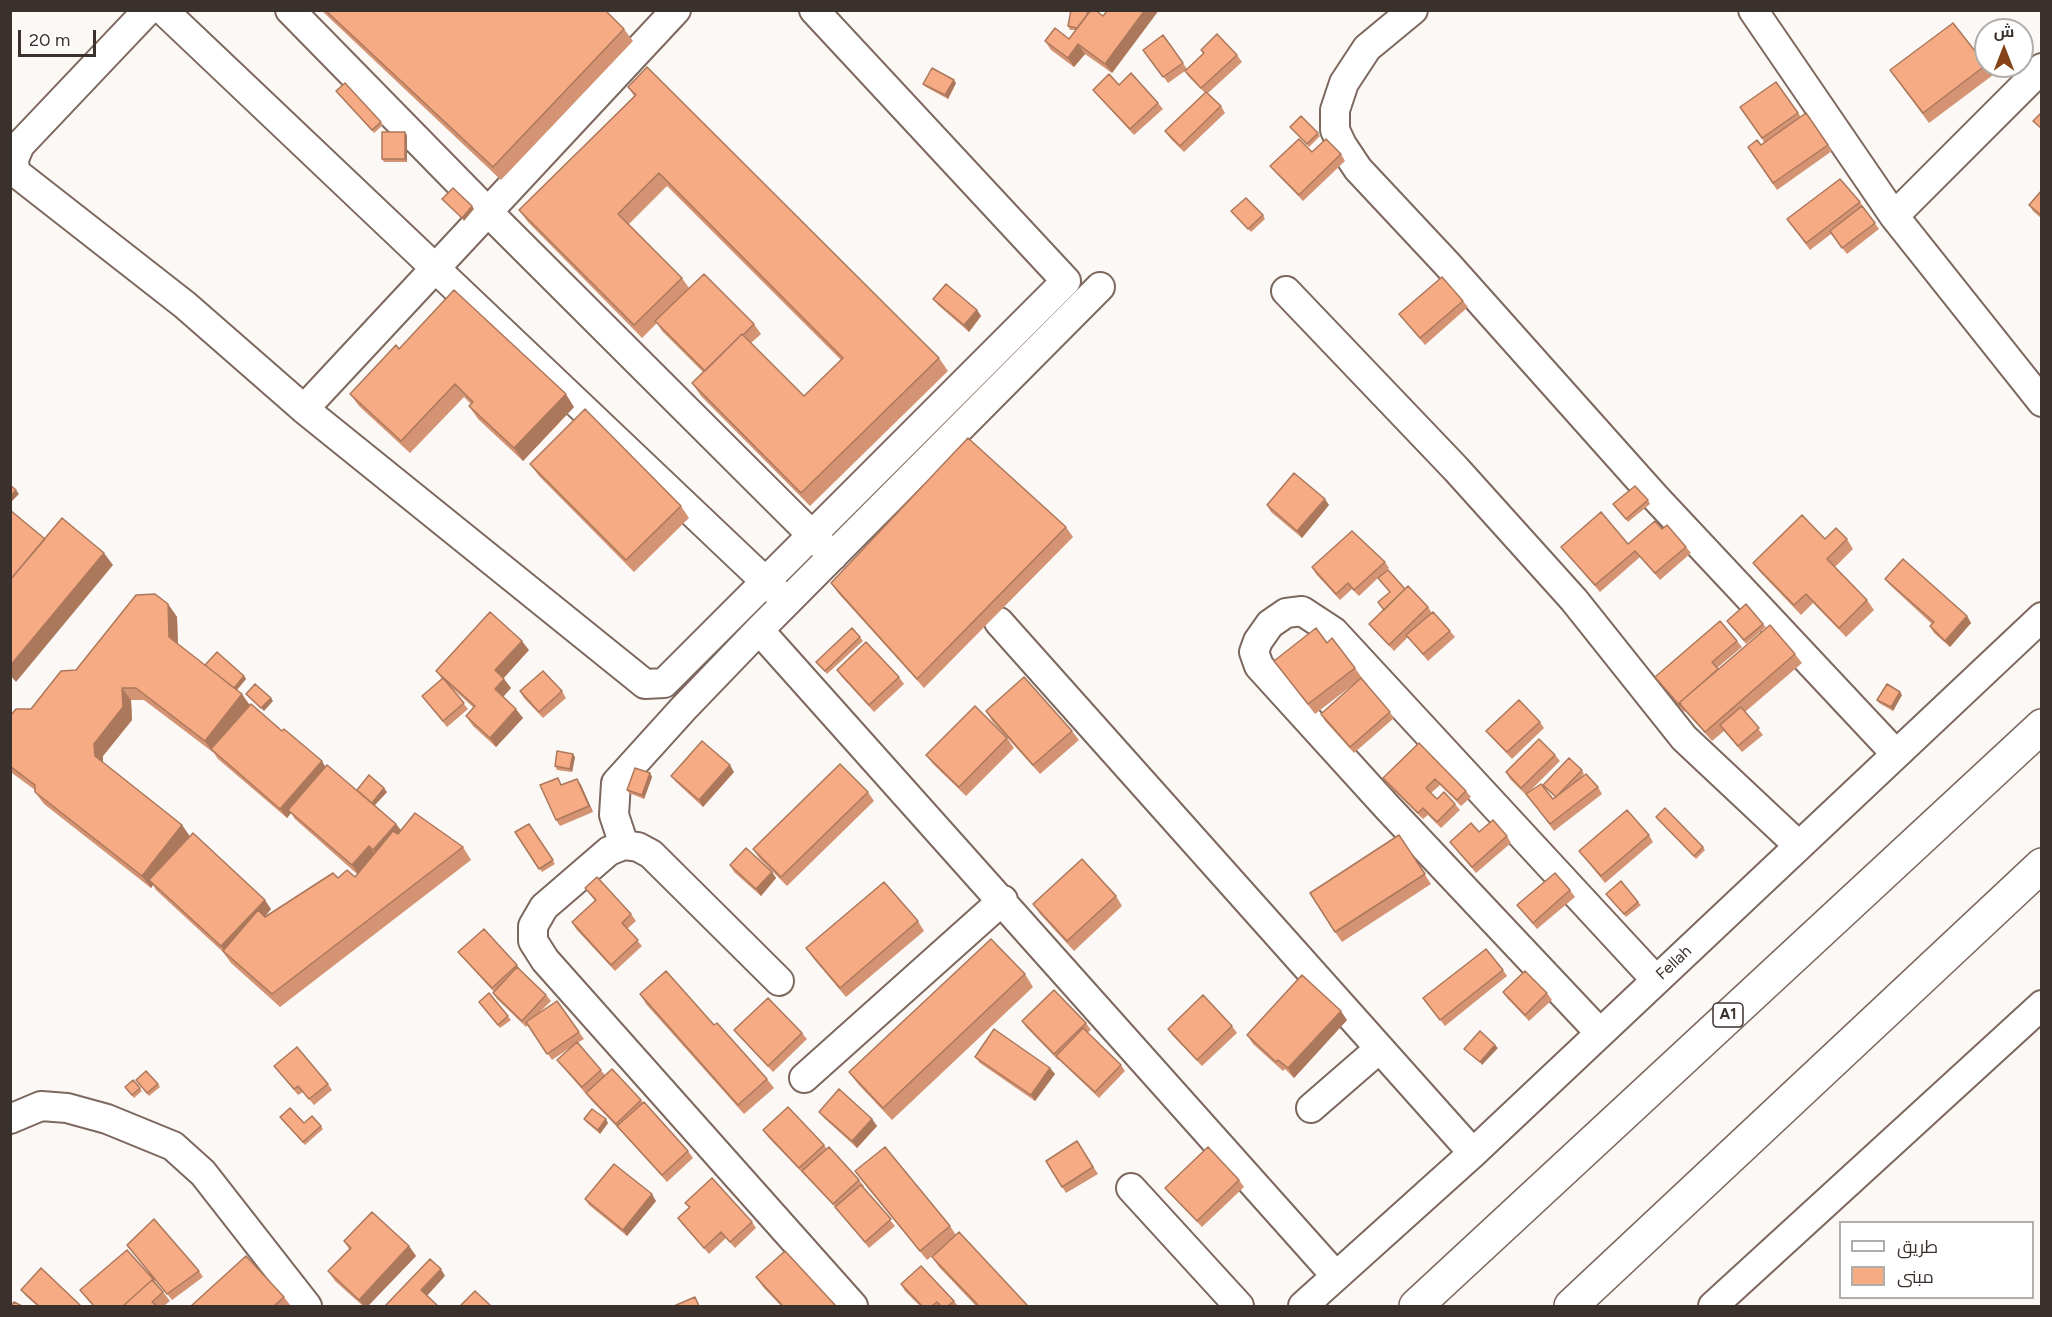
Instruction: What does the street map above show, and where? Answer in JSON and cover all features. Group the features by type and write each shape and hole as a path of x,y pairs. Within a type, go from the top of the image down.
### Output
{"highway":[{"name":"A1","path":"1416,1306 2042,726"},
{"path":"1571,1306 2042,865"}],"street":[{"path":"148,10 20,145 14,159 15,172 185,305 304,409 645,684 664,683 1066,281 814,10"},
{"path":"162,10 787,602"},
{"path":"290,10 488,213 833,556"},
{"path":"304,409 676,10"},
{"path":"1413,10 1367,48 1344,82 1335,110 1335,130 1342,145 1358,169 1448,264 1655,497 1896,754"},
{"path":"1760,13 1894,216 2042,402"},
{"path":"1894,216 2042,68"},
{"path":"624,845 614,815 616,783 759,630 1100,286"},
{"path":"1286,291 1456,468 1574,600 1684,738 1798,845"},
{"path":"1600,1033 1388,808 1259,666 1254,652 1258,640 1270,624 1286,613 1302,612 1334,632 1656,980"},
{"name":"Fellah","path":"1303,1306 1473,1153 2042,617"},
{"path":"999,622 1473,1153"},
{"path":"759,630 1336,1276"},
{"path":"779,981 651,854 638,847 624,845 609,852 544,907 533,926 533,941 544,960 853,1306"},
{"path":"804,1078 1002,900"},
{"path":"1713,1306 2042,1005"},
{"path":"1311,1107 1379,1049"},
{"path":"10,1119 41,1106 67,1107 107,1119 173,1146 202,1173 307,1306"},
{"path":"1131,1188 1239,1306"}],"building":[{"path":"325,10 605,10 624,29 493,167"},
{"path":"1071,10 1088,10 1077,28 1068,26"},
{"path":"1091,10 1103,16 1108,10 1145,10 1105,64 1078,44 1068,58 1045,41 1055,28 1069,39"},
{"path":"1953,23 1974,50 1974,74 1923,113 1890,70"},
{"path":"1217,34 1237,55 1201,88 1185,71 1204,53 1201,50"},
{"path":"1163,35 1183,63 1163,77 1143,50"},
{"path":"647,67 939,358 801,493 692,383 742,334 804,396 843,358 659,173 618,214 682,278 634,325 519,210 636,95 628,87"},
{"path":"932,68 954,80 945,95 923,84"},
{"path":"1131,73 1158,103 1130,129 1093,90 1109,74 1119,85"},
{"path":"1776,82 1798,113 1762,138 1740,107"},
{"path":"345,83 381,122 372,130 336,91"},
{"path":"1206,92 1221,106 1180,146 1165,131"},
{"path":"2042,112 2042,129 2033,121"},
{"path":"1806,113 1828,145 1773,183 1748,147 1757,140 1761,145"},
{"path":"1301,116 1318,133 1307,144 1290,127"},
{"path":"382,132 405,132 405,159 382,159"},
{"path":"1299,139 1312,152 1326,139 1341,154 1299,195 1270,166"},
{"path":"1840,179 1860,202 1806,243 1787,219"},
{"path":"453,188 472,206 462,218 442,199"},
{"path":"2042,190 2042,216 2029,205"},
{"path":"1246,198 1263,215 1248,229 1231,211"},
{"path":"1862,206 1875,223 1842,248 1830,231"},
{"path":"704,274 754,324 705,371 655,321"},
{"path":"1442,277 1463,301 1420,338 1399,314"},
{"path":"946,284 977,310 964,325 933,299"},
{"path":"454,290 566,394 514,448 469,406 473,402 455,384 401,441 350,394 396,345 399,349"},
{"path":"585,409 681,506 626,560 530,464"},
{"path":"968,438 1066,527 917,679 831,583"},
{"path":"1294,473 1325,499 1297,531 1267,505"},
{"path":"10,485 16,490 10,497"},
{"path":"1635,486 1648,500 1626,519 1613,504"},
{"path":"10,510 45,539 10,580"},
{"path":"1601,512 1628,544 1655,521 1662,529 1667,525 1686,547 1655,573 1635,551 1595,585 1561,547"},
{"path":"1802,515 1825,539 1836,528 1847,539 1827,559 1867,600 1839,628 1806,594 1794,605 1753,563"},
{"path":"62,518 104,553 10,666 10,580"},
{"path":"1352,531 1385,562 1354,590 1348,583 1336,594 1312,567"},
{"path":"1903,559 1967,616 1945,641 1930,626 1934,622 1885,579"},
{"path":"1388,570 1405,589 1384,610 1378,602 1390,592 1378,578"},
{"path":"1408,586 1428,607 1389,645 1369,624"},
{"path":"155,594 168,604 169,637 242,694 205,741 136,688 122,688 123,707 94,744 95,756 182,825 142,876 35,792 35,785 10,766 10,716 16,709 31,709 61,671 76,670 136,595"},
{"path":"1746,604 1763,624 1744,640 1727,621"},
{"path":"490,612 522,641 495,670 504,679 495,689 516,709 490,738 466,716 475,706 436,671"},
{"path":"1433,612 1450,631 1423,654 1406,635"},
{"path":"1720,621 1737,641 1712,662 1718,669 1679,703 1680,706 1655,677"},
{"path":"1770,625 1795,654 1705,732 1679,703"},
{"path":"852,628 860,637 825,671 816,662"},
{"path":"1316,628 1327,643 1332,638 1355,668 1308,704 1274,661"},
{"path":"866,642 899,677 869,705 837,670"},
{"path":"217,652 244,676 234,688 205,665"},
{"path":"543,671 562,691 539,712 520,691"},
{"path":"1024,677 1072,731 1033,765 986,711"},
{"path":"443,678 464,703 443,721 422,696"},
{"path":"1361,678 1390,712 1350,747 1321,714"},
{"path":"255,684 271,698 261,708 246,694"},
{"path":"1887,684 1900,692 1891,707 1877,700"},
{"path":"1519,700 1540,722 1507,752 1486,731"},
{"path":"251,704 322,761 280,809 211,749"},
{"path":"975,706 1007,738 959,787 926,755"},
{"path":"1741,707 1759,728 1738,746 1720,725"},
{"path":"1539,739 1555,755 1521,788 1506,772"},
{"path":"702,741 730,765 699,800 671,776"},
{"path":"1419,743 1466,791 1457,800 1435,779 1426,788 1437,799 1444,792 1455,804 1437,822 1423,808 1418,813 1383,778"},
{"path":"557,751 573,754 570,769 555,766"},
{"path":"1569,758 1582,770 1556,797 1543,785"},
{"path":"840,764 868,792 781,877 753,849"},
{"path":"327,765 396,824 373,850 369,846 352,865 288,810"},
{"path":"635,768 650,773 642,795 627,790"},
{"path":"1586,774 1598,787 1550,824 1526,794 1541,784 1553,799"},
{"path":"369,775 384,788 372,803 357,790"},
{"path":"558,778 561,785 577,779 589,806 556,820 540,785"},
{"path":"1665,808 1703,847 1694,856 1656,817"},
{"path":"1627,810 1649,835 1601,876 1579,851"},
{"path":"415,813 463,847 272,994 223,951 258,910 265,917 333,873 338,878 347,870 355,877 393,831 398,834"},
{"path":"1493,820 1507,836 1472,867 1450,842 1471,823 1479,832"},
{"path":"529,824 553,860 539,869 515,832"},
{"path":"193,833 265,900 221,946 149,880"},
{"path":"1399,835 1425,874 1335,932 1310,893"},
{"path":"746,848 772,872 756,889 730,865"},
{"path":"1082,859 1116,896 1067,941 1033,904"},
{"path":"1555,873 1570,890 1533,923 1517,905"},
{"path":"597,877 631,914 622,923 638,940 611,965 572,922 596,900 585,888"},
{"path":"1621,881 1638,902 1624,914 1606,894"},
{"path":"884,882 918,921 840,988 806,948"},
{"path":"484,929 517,965 492,988 458,952"},
{"path":"991,939 1025,974 883,1108 849,1072"},
{"path":"1486,949 1503,970 1440,1020 1423,998"},
{"path":"517,967 546,995 522,1021 493,993"},
{"path":"666,971 714,1025 717,1023 767,1079 738,1105 640,994"},
{"path":"1525,971 1547,993 1525,1015 1503,992"},
{"path":"1302,975 1341,1011 1288,1068 1278,1060 1276,1062 1247,1035"},
{"path":"1054,990 1086,1023 1054,1054 1022,1021"},
{"path":"489,993 508,1016 498,1025 479,1002"},
{"path":"1203,995 1232,1026 1197,1060 1168,1029"},
{"path":"768,998 802,1033 768,1066 734,1030"},
{"path":"557,1001 579,1032 547,1054 526,1022"},
{"path":"1083,1028 1121,1065 1095,1092 1056,1056"},
{"path":"994,1029 1050,1068 1031,1095 975,1057"},
{"path":"1480,1031 1495,1045 1480,1062 1464,1049"},
{"path":"577,1042 601,1070 582,1087 557,1060"},
{"path":"297,1047 328,1084 309,1099 298,1086 294,1089 274,1066"},
{"path":"612,1069 641,1100 616,1124 586,1093"},
{"path":"146,1071 158,1084 147,1093 136,1080"},
{"path":"133,1080 140,1088 132,1095 125,1087"},
{"path":"839,1089 872,1119 852,1141 819,1112"},
{"path":"644,1102 688,1151 662,1175 617,1126"},
{"path":"788,1107 824,1145 799,1168 763,1130"},
{"path":"290,1108 304,1123 312,1116 321,1126 303,1142 280,1117"},
{"path":"592,1109 606,1119 598,1130 584,1119"},
{"path":"1077,1141 1093,1167 1062,1187 1046,1161"},
{"path":"829,1147 859,1180 833,1204 802,1171"},
{"path":"885,1147 950,1226 920,1251 855,1171"},
{"path":"1208,1147 1239,1180 1197,1221 1165,1188"},
{"path":"614,1164 652,1194 623,1230 585,1199"},
{"path":"712,1178 752,1222 730,1242 721,1232 704,1248 678,1218 690,1207 685,1203"},
{"path":"861,1185 891,1219 865,1242 835,1207"},
{"path":"372,1212 409,1246 359,1300 328,1271 351,1248 344,1241"},
{"path":"154,1219 199,1271 167,1294 127,1245"},
{"path":"959,1232 1028,1306 979,1306 932,1257"},
{"path":"127,1250 154,1280 123,1306 94,1306 80,1290"},
{"path":"785,1251 836,1306 781,1306 756,1277"},
{"path":"246,1256 284,1297 274,1306 191,1306"},
{"path":"430,1259 441,1269 421,1290 438,1306 385,1306"},
{"path":"921,1266 954,1301 948,1306 941,1306 937,1302 932,1306 922,1306 901,1284"},
{"path":"41,1268 80,1305 39,1306 21,1290"},
{"path":"152,1280 163,1292 152,1302 157,1306 123,1306"},
{"path":"475,1291 491,1306 460,1306"},
{"path":"695,1297 699,1306 674,1306"}]}
